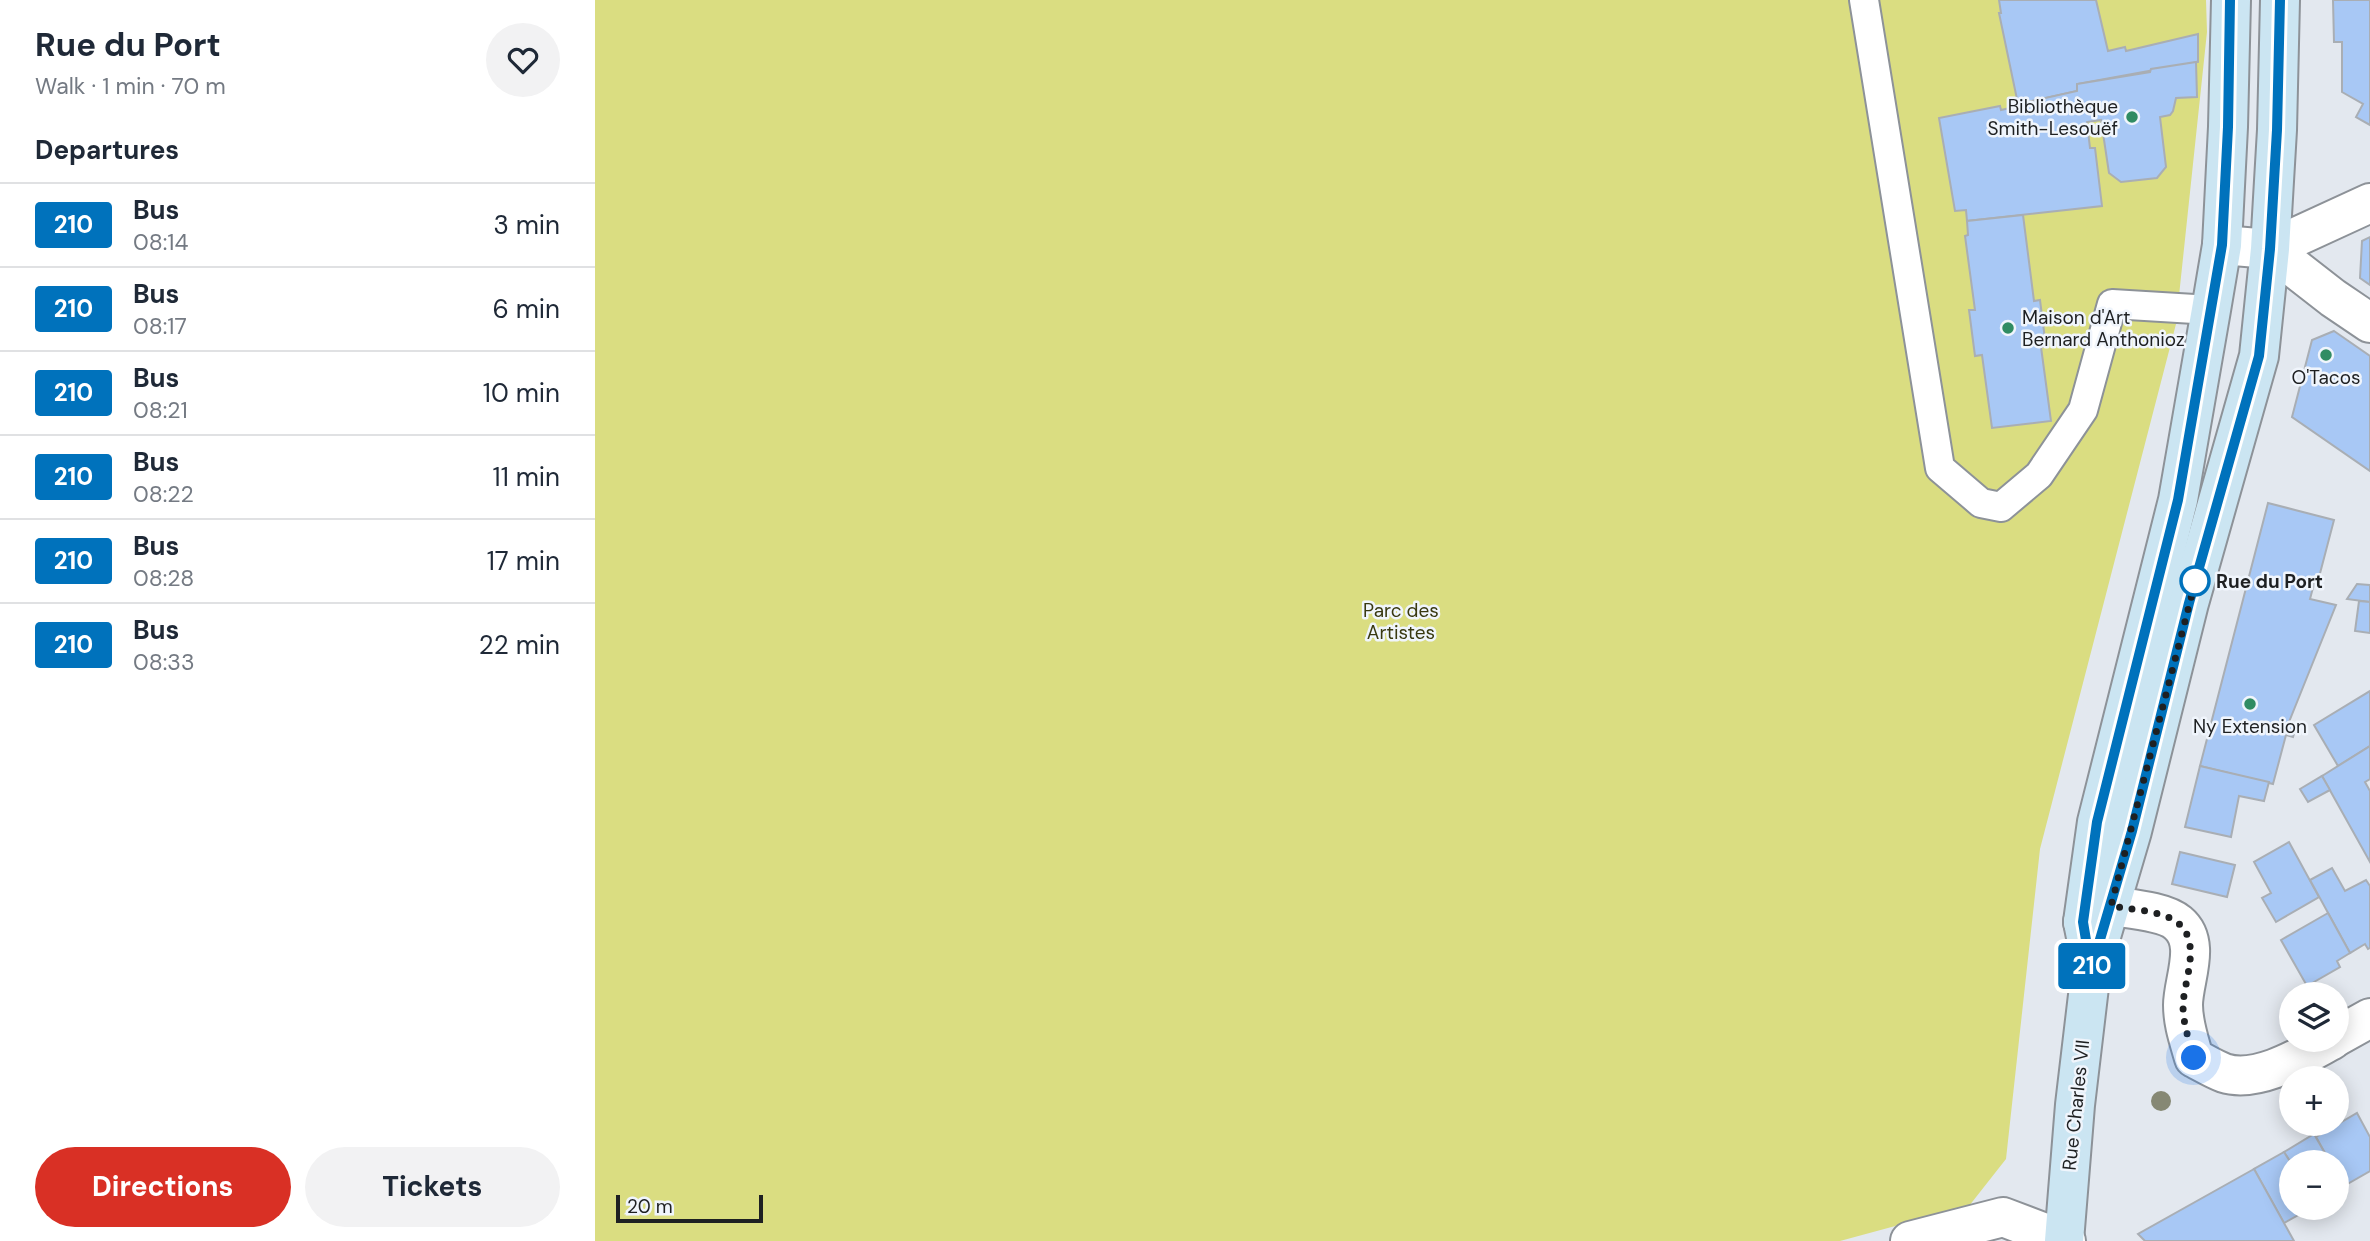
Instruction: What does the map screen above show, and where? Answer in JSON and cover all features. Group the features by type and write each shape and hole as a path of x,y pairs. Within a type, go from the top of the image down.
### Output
{"main road":[{"name":"Rue Charles VII","path":"2065,1241 2075,1105 2097,914 2097,822 2178,500 2222,245 2231,0"},
{"name":"Rue Charles VII","path":"2097,914 2132,831 2189,603 2259,356 2270,249 2277,130 2280,0"}],"street":[{"path":"2222,245 2270,249 2370,203"},
{"path":"2270,249 2370,323"},
{"path":"2097,914 2166,916 2178,922 2185,931 2190,960 2183,1003 2185,1026 2194,1058 2226,1074 2243,1075 2269,1070 2309,1052"},
{"path":"2349,1030 2370,1018"},
{"path":"1910,1241 2003,1217 2065,1241"}],"lane":[{"path":"1864,0 1940,468 1981,503 2001,507 2039,475 2083,410 2112,304 2211,310"}],"green space":[{"name":"Parc des Artistes","path":"595,0 2206,0 2207,32 2176,324 2040,849 2006,1159 1969,1206 1840,1241 595,1241"}],"building":[{"path":"1999,0 2096,0 2108,51 2125,47 2126,51 2198,34 2198,62 2077,84 2077,91 2018,104 1999,13"},
{"path":"2333,0 2370,0 2370,125 2356,117 2363,104 2342,92 2342,42 2334,42"},
{"path":"2196,62 2197,97 2176,98 2170,115 2160,117 2166,167 2157,178 2121,182 2109,173 2101,120 2087,122 2090,148 2095,148 2102,206 1967,221 1966,210 1955,211 1939,118 2000,106 2001,110 2077,91 2077,84"},
{"path":"2023,215 2034,301 2040,300 2046,347 2041,347 2051,421 1992,428 1982,355 1975,356 1969,310 1975,310 1965,236 1968,235 1967,221"},
{"path":"2370,237 2370,285 2360,278 2362,241"},
{"path":"2334,331 2370,356 2370,471 2292,417 2312,340"},
{"path":"2268,503 2334,520 2318,581 2315,580 2310,599 2336,605 2289,722 2297,724 2293,737 2286,735 2273,784 2200,766"},
{"path":"2357,584 2370,585 2370,602 2347,599"},
{"path":"2359,601 2370,602 2370,633 2355,631"},
{"path":"2370,691 2370,746 2338,766 2314,725"},
{"path":"2370,746 2370,779 2365,782 2370,791 2370,862 2322,776"},
{"path":"2200,766 2269,782 2264,801 2239,796 2231,837 2185,827"},
{"path":"2322,776 2330,790 2308,802 2300,789"},
{"path":"2289,842 2319,897 2276,922 2262,898 2271,893 2254,862"},
{"path":"2180,852 2235,865 2227,897 2172,884"},
{"path":"2332,868 2345,891 2366,880 2370,886 2368,949 2365,944 2350,953 2310,880"},
{"path":"2328,913 2350,953 2337,961 2340,967 2314,982 2305,982 2281,940"},
{"path":"2357,1113 2370,1137 2370,1171 2349,1183 2349,1150 2323,1150 2316,1137 2349,1136 2349,1118"},
{"path":"2315,1136 2323,1150 2287,1150"},
{"path":"2279,1155 2279,1214 2254,1169"},
{"path":"2254,1169 2279,1214 2279,1220 2282,1220 2294,1241 2145,1241 2138,1234"}],"bus line":[{"name":"210","path":"2230,0 2228,127 2222,245 2178,500 2097,822 2083,922 2091,970 2132,831 2189,603 2259,356 2270,249 2277,130 2280,0"}],"place":[{"name":"Bibliothèque Smith-Lesouëf","path":"2132,117"},
{"name":"Maison d'Art Bernard Anthonioz","path":"2008,328"},
{"name":"O'Tacos","path":"2326,355"},
{"name":"Rue du Port","path":"2195,581"},
{"name":"Ny Extension","path":"2250,704"}],"route":[{"path":"2194,1058 2185,1026 2183,1003 2190,960 2185,931 2178,922 2166,916 2111,906 2196,579 2195,581"}]}
